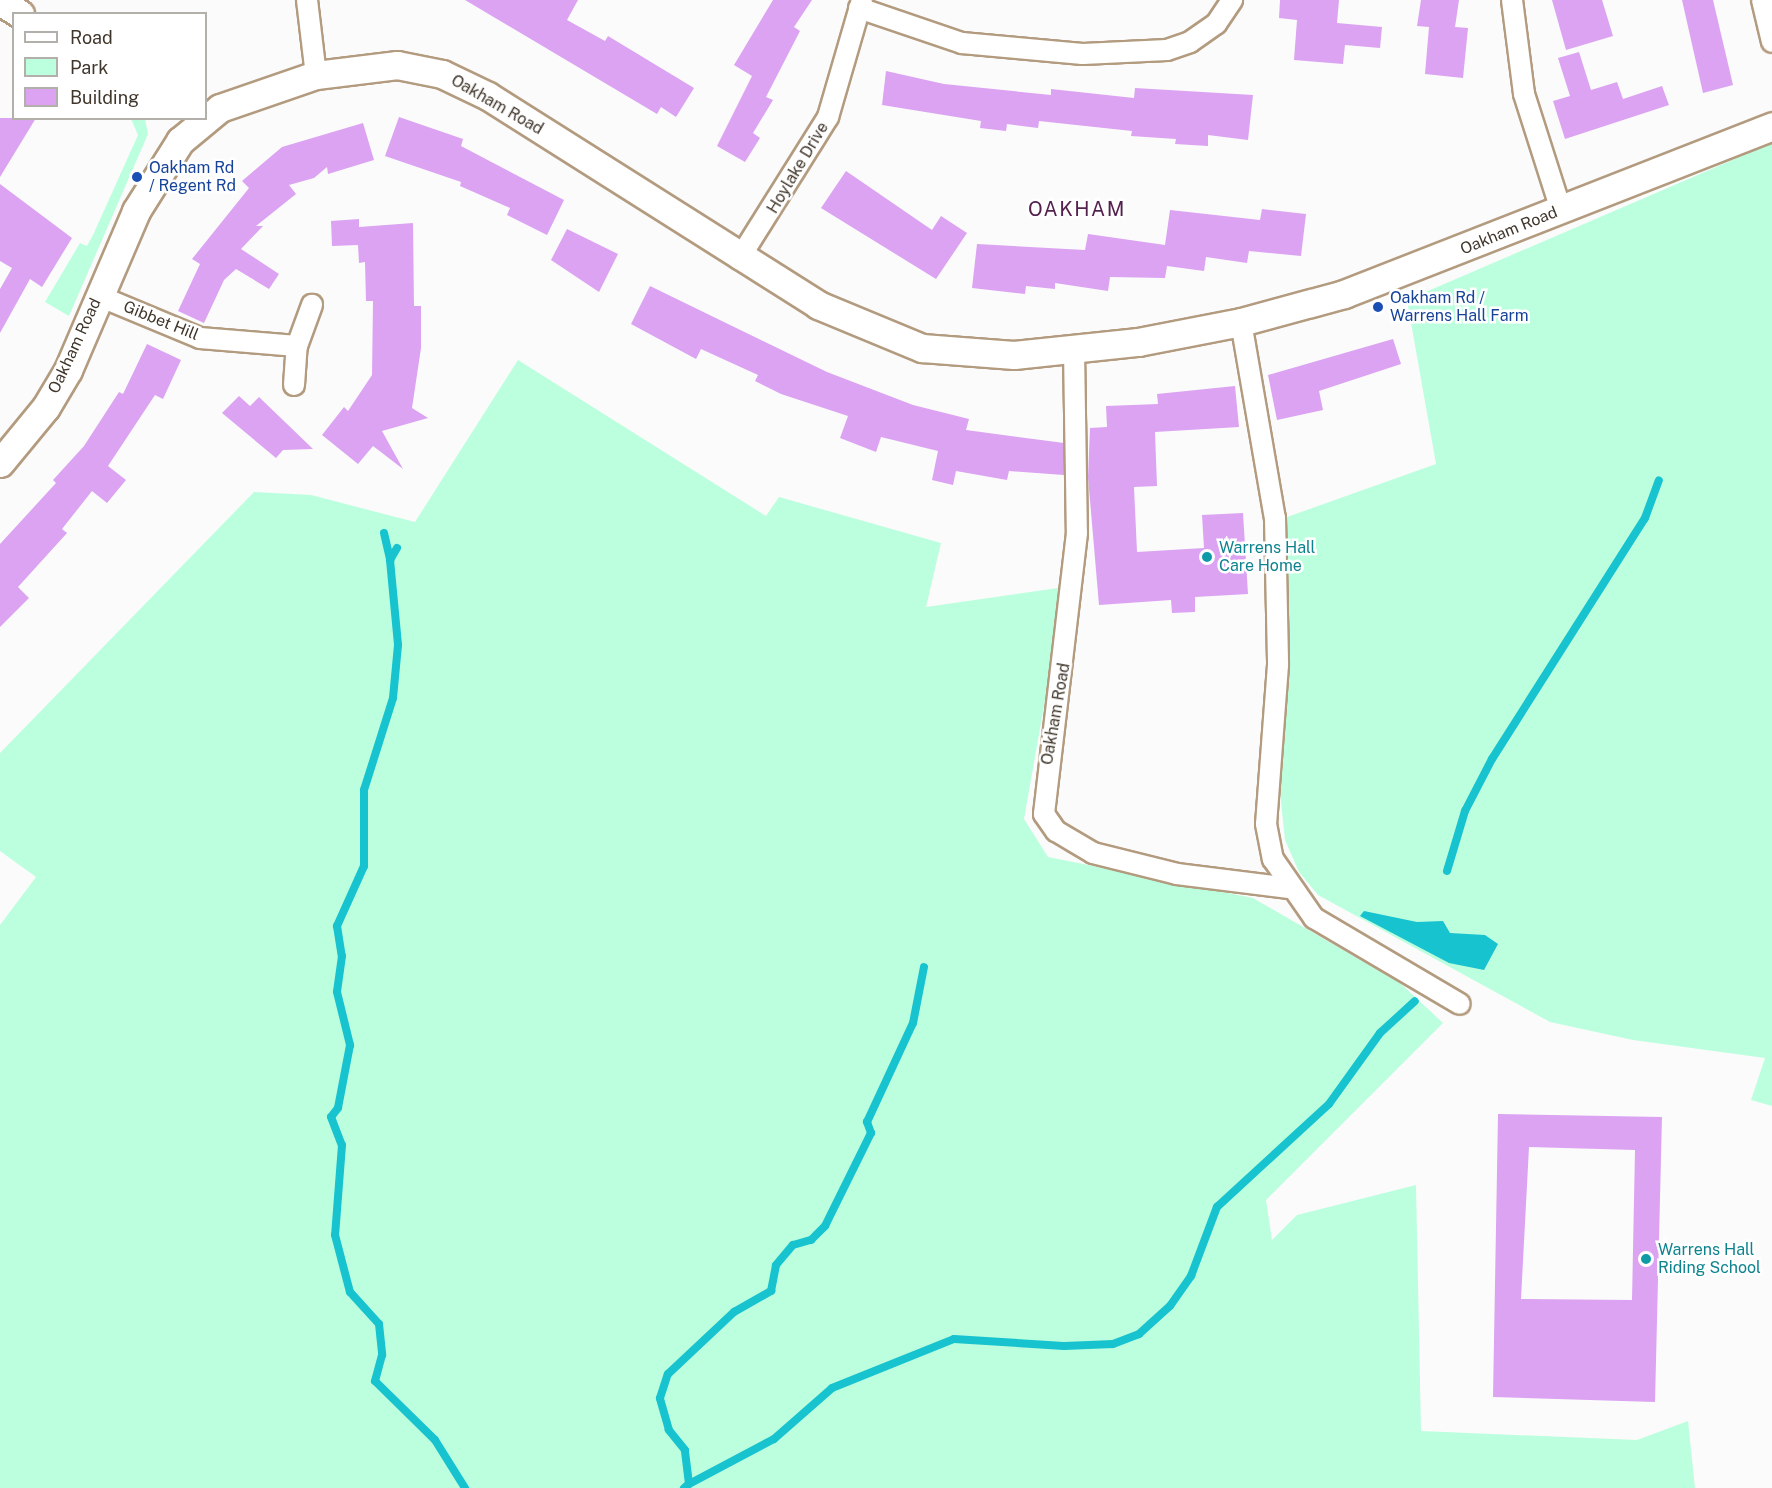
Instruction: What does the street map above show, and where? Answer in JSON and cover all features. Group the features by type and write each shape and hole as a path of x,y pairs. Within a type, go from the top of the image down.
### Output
{"street":[{"path":"307,0 316,75"},
{"path":"861,4 962,44 1083,54 1167,50 1190,42 1216,24 1232,0"},
{"path":"1512,0 1524,94 1560,210"},
{"path":"1762,0 1772,42"},
{"path":"0,2 17,12"},
{"name":"Hoylake Drive","path":"739,259 828,117 861,4"},
{"name":"Oakham Road","path":"207,114 316,75 396,65 442,74 488,96 739,259 819,305 922,348 1014,355 1074,350 1241,322 1344,294 1772,126"},
{"name":"Oakham Road","path":"0,463 46,407 165,159 192,122"},
{"name":"Gibbet Hill","path":"99,296 200,338 297,346"},
{"path":"294,385 297,346 312,304"},
{"path":"1241,322 1275,518 1278,665 1266,824 1273,859 1289,888 1314,918 1460,1004"},
{"name":"Oakham Road","path":"1074,350 1077,533 1044,814 1056,831 1094,853 1177,874 1289,888"}],"green space":[{"path":"131,120 145,120 148,134 69,316 45,302 80,243 87,246 138,135"},
{"path":"1772,143 1772,1106 1751,1100 1765,1058 1633,1040 1550,1022 1318,895 1299,872 1285,840 1279,783 1287,517 1436,464 1407,300"},
{"path":"518,360 766,516 779,497 941,543 926,607 1065,587 1024,819 1048,857 1253,898 1400,983 1443,1023 1266,1200 1272,1240 1297,1215 1416,1185 1421,1431 1637,1440 1688,1421 1695,1488 0,1488 0,925 36,877 0,851 0,753 254,492 311,495 415,522"}],"water":[{"path":"1364,911 1417,922 1443,921 1450,933 1485,935 1498,944 1484,970 1449,963 1360,916"}],"building":[{"path":"465,0 578,0 567,20 605,41 608,36 694,88 676,117 661,107 657,114"},
{"path":"773,0 812,0 794,27 800,31 766,97 773,100 753,133 760,138 745,162 717,146 752,76 734,65"},
{"path":"1280,0 1339,0 1337,23 1382,27 1380,48 1345,45 1343,64 1294,60 1297,20 1279,18"},
{"path":"1421,0 1459,0 1455,27 1468,28 1463,78 1425,74 1429,27 1417,26"},
{"path":"1552,0 1602,0 1613,36 1566,50"},
{"path":"1682,0 1713,0 1733,85 1703,93"},
{"path":"1579,52 1591,90 1617,82 1623,99 1662,86 1669,105 1565,139 1553,101 1570,96 1558,58"},
{"path":"886,71 944,84 1051,95 1051,89 1134,98 1135,88 1253,95 1248,140 1208,135 1208,146 1175,144 1176,139 1131,136 1132,131 1039,121 1038,128 1007,124 1006,131 980,128 981,121 882,105"},
{"path":"399,117 463,139 461,146 564,200 547,235 507,215 510,208 460,186 461,182 385,156"},
{"path":"0,118 35,120 0,177"},
{"path":"363,123 374,160 328,174 327,167 314,178 289,185 296,194 256,226 263,226 241,249 279,274 269,289 236,269 224,280 204,323 178,311 200,264 192,259 249,188 242,181 282,147"},
{"path":"846,171 932,230 941,216 967,233 936,279 821,208"},
{"path":"0,184 72,238 42,287 30,279 0,333 0,289 12,268 0,261"},
{"path":"1262,209 1306,214 1301,256 1249,251 1247,263 1206,257 1204,271 1167,266 1165,278 1110,277 1108,291 1055,283 1055,289 1026,286 1025,294 972,288 977,244 1085,250 1088,234 1165,245 1170,210 1260,220"},
{"path":"359,219 359,227 413,223 414,306 421,306 421,348 412,408 428,418 382,431 403,469 373,446 358,464 322,435 344,407 348,411 372,375 373,301 366,301 365,262 359,263 358,245 332,246 331,221"},
{"path":"567,229 618,254 599,292 551,260"},
{"path":"650,286 827,372 913,405 969,419 966,430 1064,443 1064,475 1009,471 1007,480 956,471 953,485 932,480 938,451 881,437 876,452 840,438 848,416 781,394 755,381 758,375 701,349 696,359 631,324"},
{"path":"1393,339 1401,364 1319,391 1323,410 1277,420 1268,375"},
{"path":"147,344 181,360 163,399 155,395 108,466 126,480 107,503 92,491 62,529 67,533 18,587 29,598 0,627 0,544 56,483 53,480 84,446 119,392 123,394"},
{"path":"1235,386 1239,427 1155,432 1157,486 1134,487 1137,552 1204,548 1202,515 1243,513 1248,594 1195,597 1195,612 1172,613 1171,600 1099,605 1088,477 1090,428 1107,427 1106,406 1158,404 1157,394"},
{"path":"239,396 250,406 259,397 313,449 283,450 276,458 222,413"},
{"path":"1498,1114 1662,1117 1655,1402 1493,1397","holes":["1529,1147 1635,1150 1632,1300 1521,1299"]}],"waterway":[{"path":"1447,871 1465,811 1492,759 1645,518 1659,480"},
{"path":"384,533 390,560"},
{"path":"397,548 390,560 398,645 393,698 364,790 364,866 337,926 342,956 337,992 350,1045 338,1108 331,1117 342,1145 335,1235 350,1292 379,1324 382,1355 375,1381 435,1440 465,1488"},
{"path":"684,1488 689,1484 685,1450 669,1430 660,1398 668,1374 734,1312 771,1291 776,1265 793,1245 811,1240 825,1226 871,1133 867,1122 913,1023 924,967"},
{"path":"689,1484 774,1439 832,1388 954,1339 1064,1346 1113,1344 1139,1334 1170,1306 1191,1276 1217,1207 1329,1104 1380,1033 1415,1001"}],"place":[{"name":"Oakham Rd / Regent Rd","path":"137,177"},
{"name":"Oakham Rd / Warrens Hall Farm","path":"1378,307"},
{"name":"Warrens Hall Care Home","path":"1207,557"},
{"name":"Warrens Hall Riding School","path":"1646,1259"}],"district":[{"name":"OAKHAM","path":"1077,209"}]}
